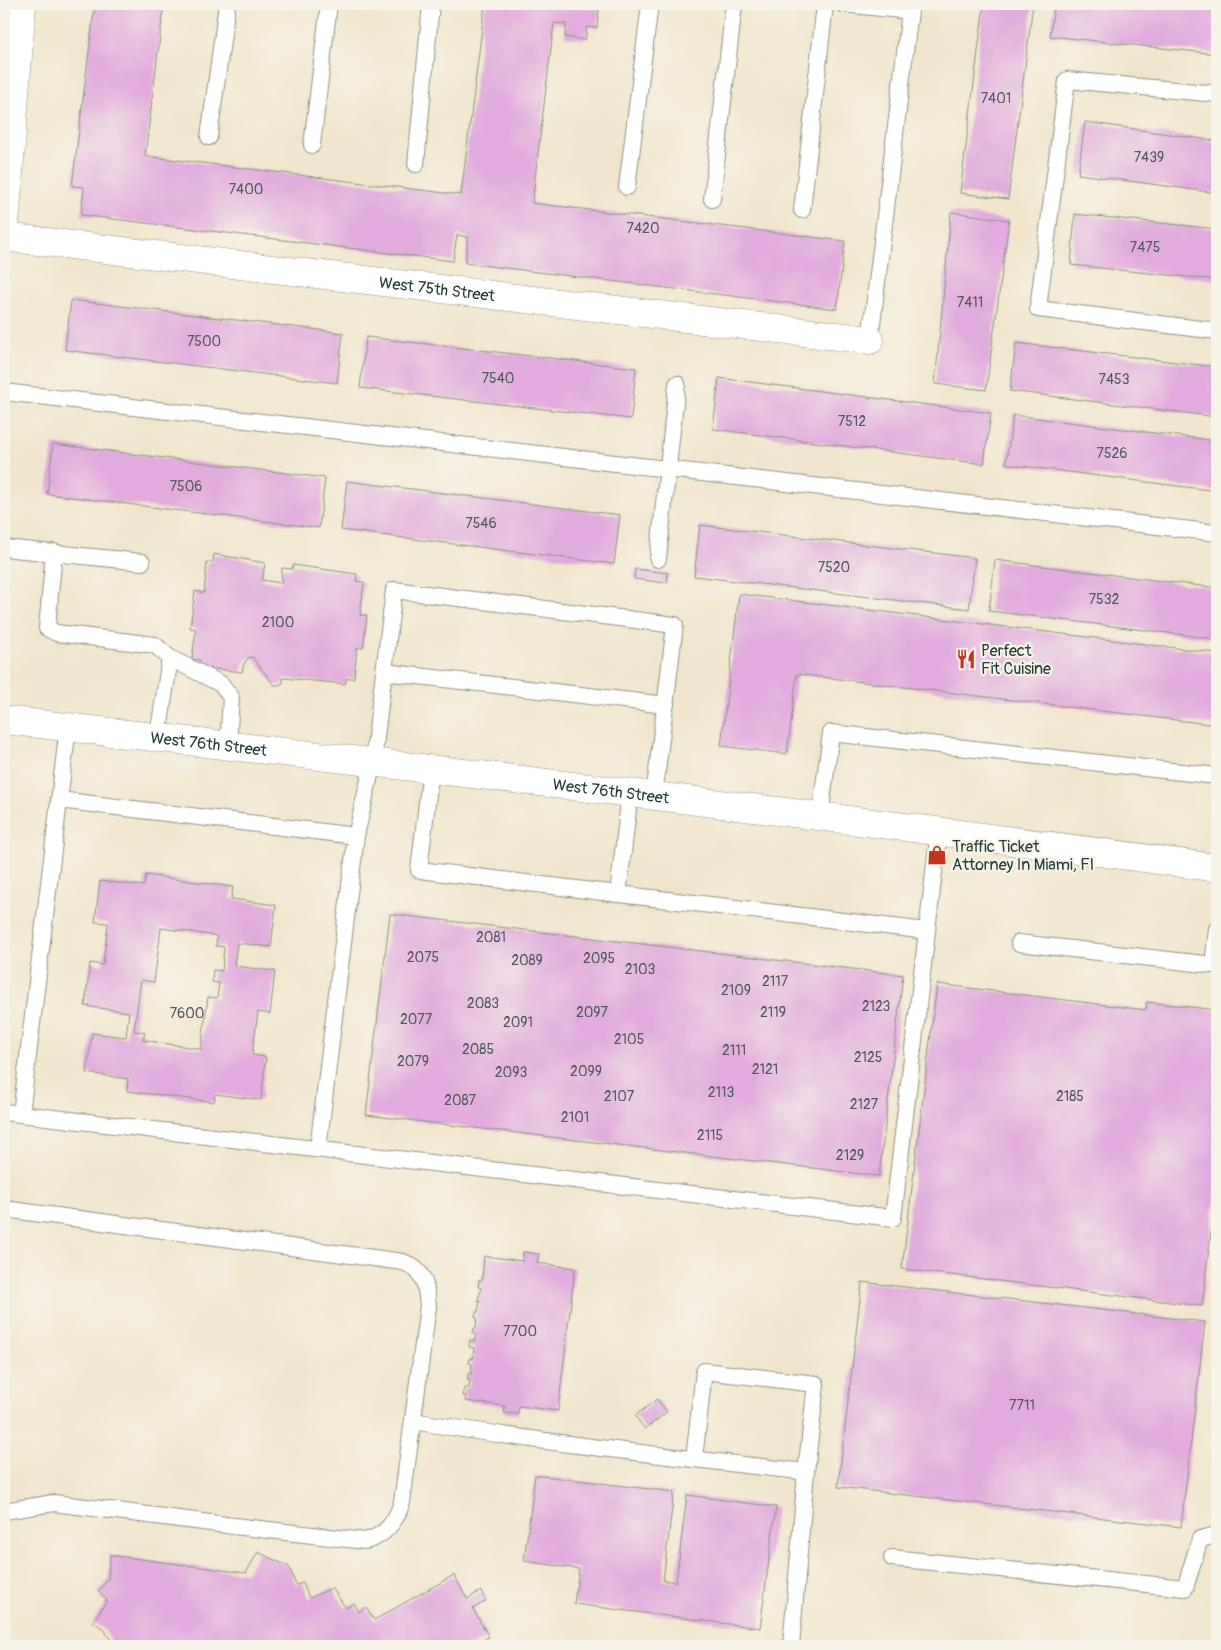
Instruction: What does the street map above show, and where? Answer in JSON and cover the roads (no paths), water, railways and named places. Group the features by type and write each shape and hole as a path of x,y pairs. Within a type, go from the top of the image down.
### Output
{"street":[{"path":"4,237 22,4"},
{"name":"West 75th Street","path":"4,237 870,340"},
{"name":"West 76th Street","path":"4,720 158,736 939,830 1217,868"}],"lane":[{"path":"210,137 227,4"},
{"path":"312,145 329,4"},
{"path":"416,164 431,4"},
{"path":"627,187 650,4"},
{"path":"712,199 734,4"},
{"path":"802,210 824,4"},
{"path":"843,4 910,12 870,340"},
{"path":"1217,94 1067,80 1038,309 1217,331"},
{"path":"658,559 677,384"},
{"path":"4,392 1217,533"},
{"path":"4,548 142,562"},
{"path":"54,552 47,628 56,633 155,645 170,658 221,684 231,697 228,745"},
{"path":"318,1149 356,836 373,762 394,590 676,625 666,705 618,894"},
{"path":"158,736 170,658"},
{"path":"384,672 666,705"},
{"path":"21,1114 68,727"},
{"path":"820,816 831,733 1217,776"},
{"path":"431,769 419,870 927,931"},
{"path":"59,800 356,836"},
{"path":"4,1112 892,1218 939,830"},
{"path":"1019,943 1215,965 1217,929"},
{"path":"4,1208 403,1262 417,1269 422,1276 428,1306 402,1502 398,1516 389,1528 372,1539 355,1540 54,1503 4,1511"},
{"path":"694,1459 704,1371 816,1384 806,1472 791,1646"},
{"path":"413,1421 477,1431 806,1472"},
{"path":"892,1558 1185,1588 1200,1539 1217,1535"}],"place":[{"name":"Perfect Fit Cuisine","path":"966,659"},
{"name":"Traffic Ticket Attorney In Miami, Fl","path":"937,855"}]}
